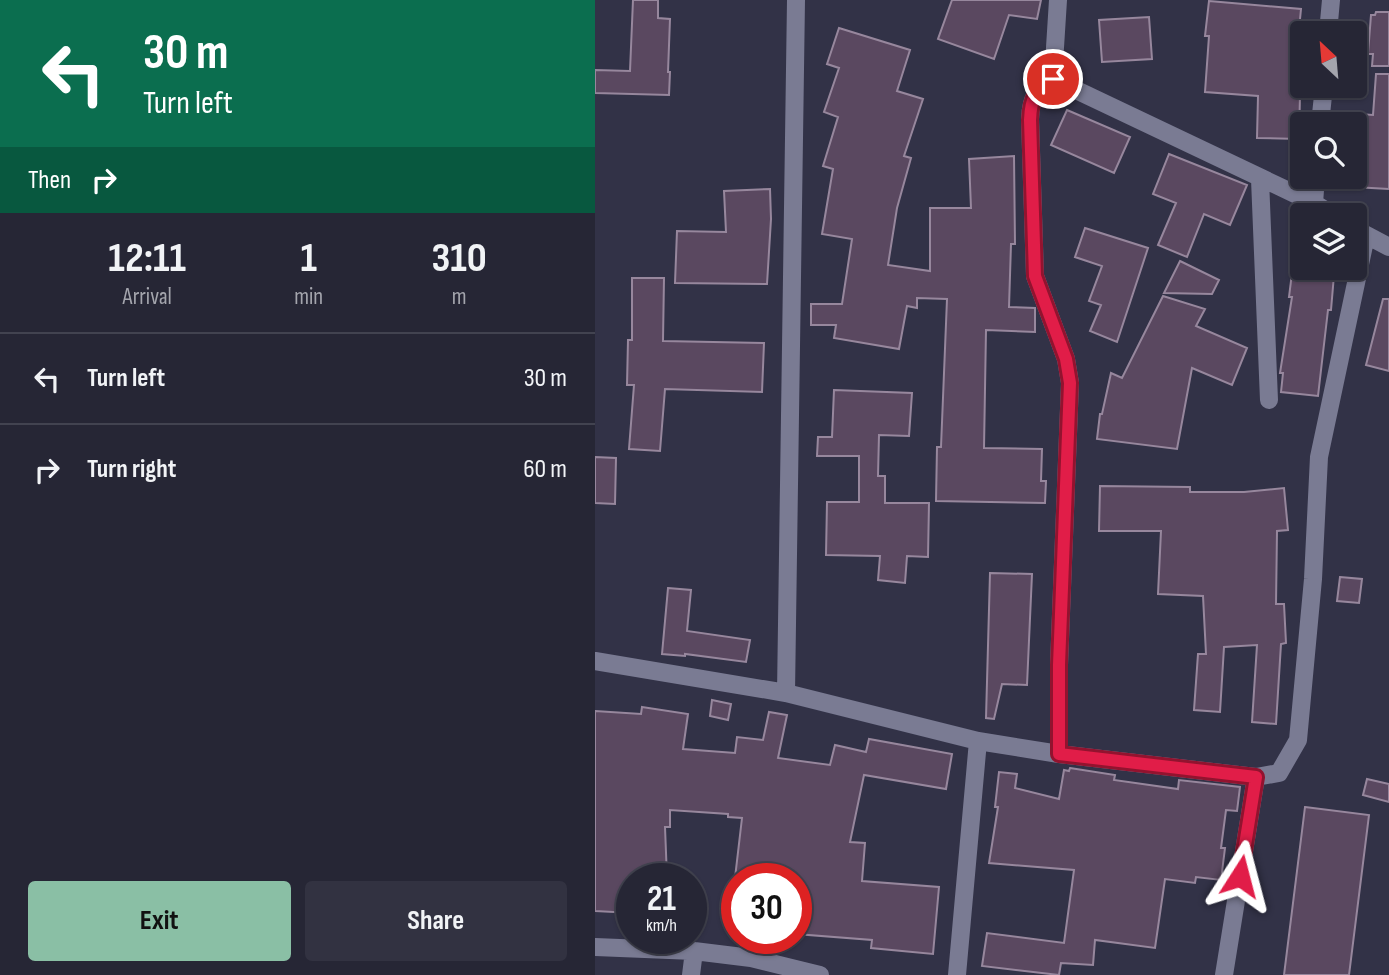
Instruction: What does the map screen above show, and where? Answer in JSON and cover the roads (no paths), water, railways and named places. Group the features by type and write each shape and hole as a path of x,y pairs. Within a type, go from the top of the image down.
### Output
{"street":[{"path":"786,693 796,0"},
{"path":"1058,0 1053,79 1036,92 1031,102 1030,120 1035,276 1066,359 1070,383 1059,665 1059,754"},
{"path":"1329,21 1331,0"},
{"path":"1053,79 1314,203 1315,189"},
{"path":"1260,179 1269,400"},
{"path":"1367,236 1389,247"},
{"path":"595,662 786,693 978,741 1059,754 1256,777 1279,772 1298,740 1313,579 1319,457 1351,280"},
{"path":"957,975 978,741"},
{"path":"1224,975 1256,777"},
{"path":"595,947 616,948"},
{"path":"707,953 751,958 820,975"},
{"path":"691,975 694,954"}]}
